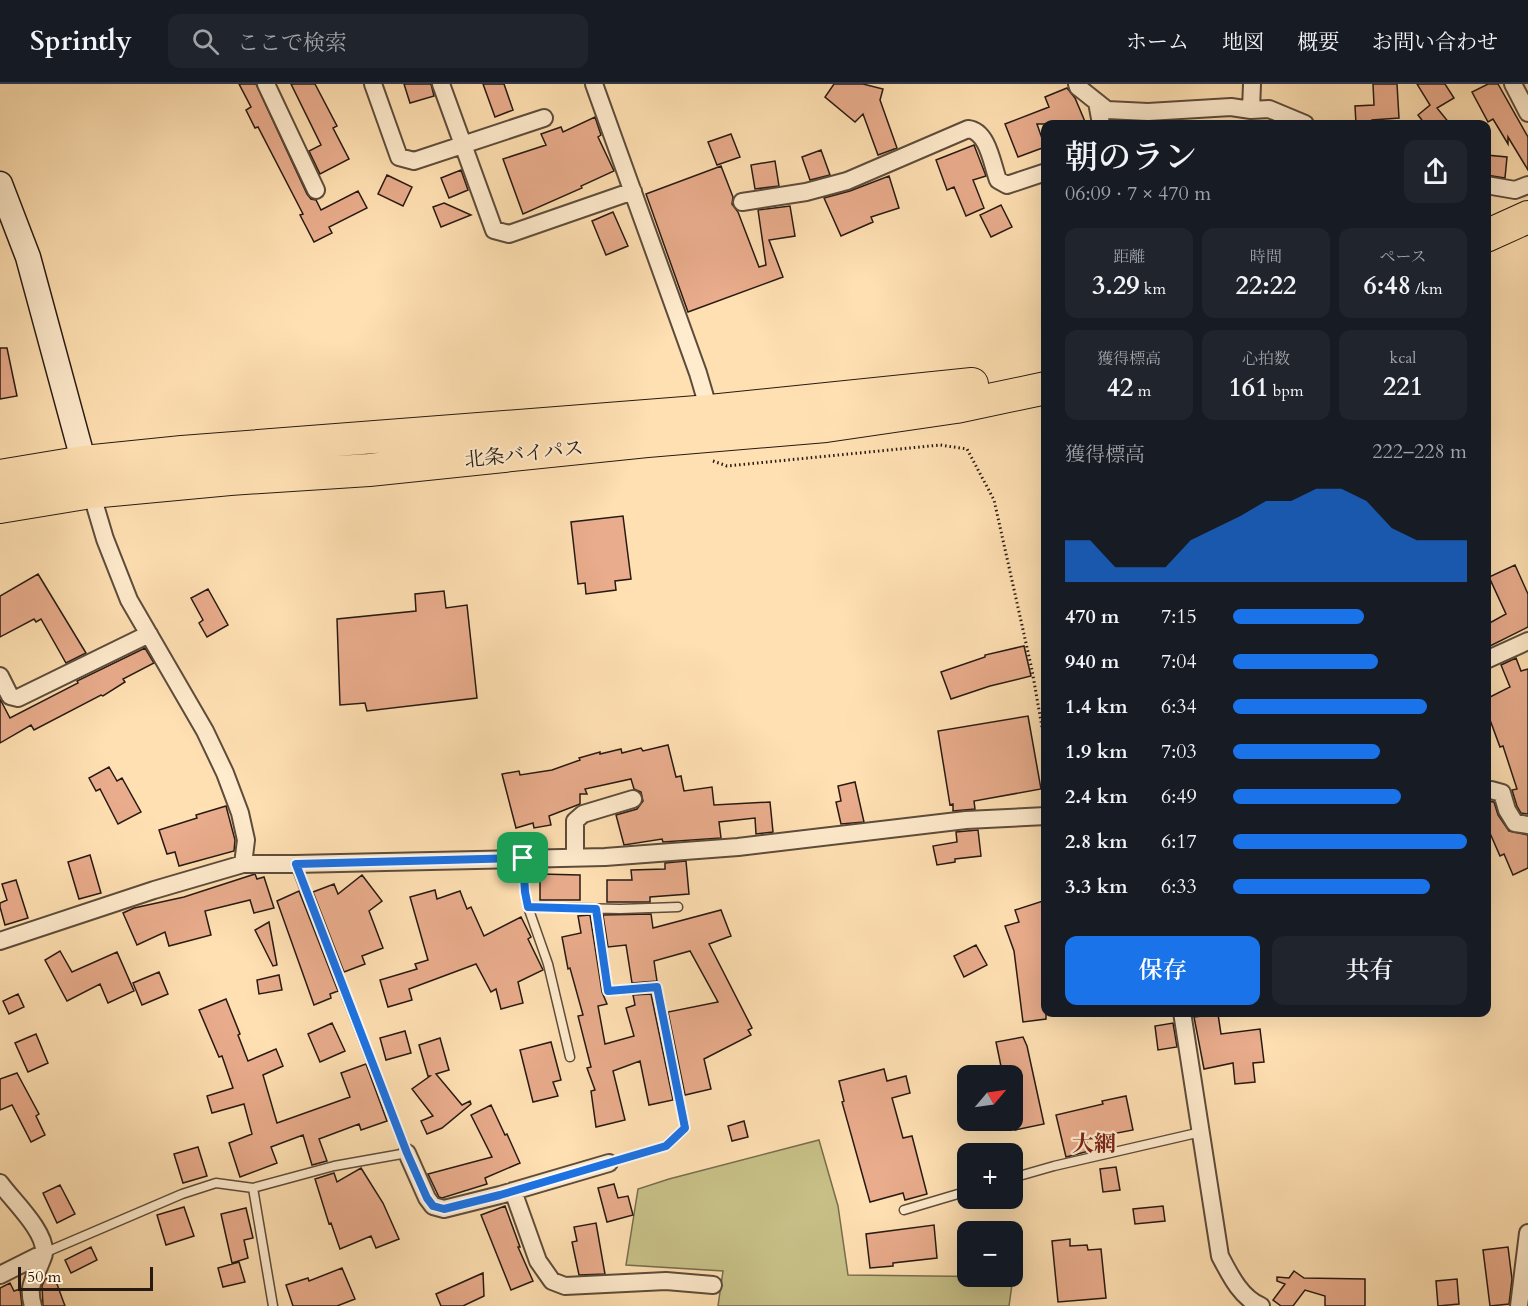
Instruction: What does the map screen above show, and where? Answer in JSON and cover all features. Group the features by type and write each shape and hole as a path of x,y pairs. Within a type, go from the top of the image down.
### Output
{"highway":[{"path":"1491,232 1525,201"},
{"name":"北条バイパス","path":"0,476 230,479 369,470 712,423 1041,374"},
{"name":"北条バイパス","path":"712,423 826,426 956,407 1041,389"},
{"name":"北条バイパス","path":"0,507 88,477"}],"street":[{"path":"266,84 316,190"},
{"path":"373,84 399,158 414,161 544,118"},
{"path":"441,84 494,230 508,234 633,191"},
{"path":"594,84 712,423"},
{"path":"1077,84 1107,110 1148,112 1231,107 1251,110 1269,109 1295,120"},
{"path":"1251,84 1251,110"},
{"path":"1512,84 1528,113"},
{"path":"1096,102 1100,120"},
{"path":"742,202 806,192 847,181 968,129 982,136 998,180 1007,185 1041,174"},
{"path":"0,184 28,257 105,539 129,600 206,731 225,773 240,813 246,840 243,864"},
{"path":"1491,187 1525,201"},
{"path":"0,676 10,696 18,698 149,634"},
{"path":"1491,658 1528,641"},
{"path":"1491,790 1502,794 1507,810 1515,823 1528,825"},
{"path":"575,857 575,821 583,814 633,799"},
{"path":"0,941 154,890 243,864 575,857 738,847 966,820 1041,816"},
{"path":"1183,1017 1220,1257 1231,1278 1254,1305"},
{"path":"407,1153 427,1198 433,1206 444,1209 609,1163"},
{"path":"0,1183 37,1230 44,1253 32,1280 29,1294 33,1306"},
{"path":"513,1191 538,1261 552,1281 565,1286 666,1281 713,1285"},
{"path":"1519,1306 1528,1233"},
{"path":"0,1275 44,1253"}],"lane":[{"path":"523,858 528,907 548,964 570,1057"},
{"path":"44,1253 205,1186 216,1183 254,1188 334,1166 407,1153 296,864"},
{"path":"528,907 596,909 678,907"},
{"path":"596,909 608,991 657,987 685,1128 666,1146 609,1163"},
{"path":"1023,1175 1202,1131"},
{"path":"254,1188 273,1306"},
{"path":"904,1210 957,1194"}],"path":[{"path":"728,466 940,445 967,449 994,500 1032,670 1041,721"}],"shaded area":[{"path":"819,1140 838,1206 848,1275 957,1276 957,1287 1012,1287 1009,1306 718,1306 723,1271 626,1265 638,1189"}],"building":[{"path":"239,84 256,84 307,194 311,199 316,200 321,210 358,191 367,208 329,227 332,233 314,242 300,215 303,214 258,127 255,128 246,110 251,107"},
{"path":"291,84 315,84 337,126 333,128 349,159 320,174 309,151 321,145"},
{"path":"404,84 431,84 434,96 410,103"},
{"path":"483,84 504,84 513,110 495,117"},
{"path":"834,84 863,84 883,89 880,100 897,148 878,155 863,114 855,122 825,97"},
{"path":"1373,84 1397,84 1399,118 1356,120 1355,106 1374,105"},
{"path":"1417,84 1445,84 1454,98 1437,108 1447,120 1422,120 1418,115 1430,105"},
{"path":"1488,84 1498,84 1528,137 1528,170 1508,137 1508,144 1493,119 1487,120 1472,92"},
{"path":"1067,88 1075,98 1084,120 1041,120 1041,124 1037,124 1041,136 1041,148 1018,157 1005,124 1049,107 1045,97"},
{"path":"595,117 601,135 598,137 614,171 523,214 503,159 546,145 541,134 561,127 563,132"},
{"path":"731,134 740,157 717,165 708,142"},
{"path":"974,145 986,176 973,180 984,208 966,216 954,187 947,190 936,160"},
{"path":"821,150 830,175 810,180 802,157"},
{"path":"1491,155 1507,157 1505,178 1491,176"},
{"path":"775,161 779,186 755,189 751,165"},
{"path":"721,166 733,197 732,204 738,212 759,267 766,265 758,210 790,206 795,236 769,240 783,277 688,312 646,194"},
{"path":"461,170 468,190 449,198 441,178"},
{"path":"387,175 412,187 403,206 378,194"},
{"path":"889,176 899,208 871,217 873,222 841,236 824,198"},
{"path":"444,203 471,215 441,227 433,207"},
{"path":"1001,205 1012,227 991,237 980,215"},
{"path":"613,212 628,246 606,255 592,221"},
{"path":"0,348 7,348 17,396 0,399"},
{"path":"623,516 631,579 615,581 616,590 586,594 585,583 578,584 571,522"},
{"path":"1515,565 1528,594 1528,627 1491,646 1491,622 1506,614 1491,581 1491,576"},
{"path":"38,574 86,653 66,663 41,619 36,622 34,619 0,637 0,596"},
{"path":"208,589 228,625 207,637 199,623 203,620 191,598"},
{"path":"444,591 446,608 467,605 477,698 367,711 365,703 340,705 337,619 416,611 415,594"},
{"path":"1024,646 1031,676 951,699 941,672 985,657 985,655"},
{"path":"145,648 154,663 123,679 125,682 103,696 34,730 31,725 0,743 0,699 10,718 78,683 77,681"},
{"path":"1516,658 1521,671 1528,669 1528,814 1521,813 1517,806 1512,790 1517,789 1503,746 1500,747 1491,723 1491,696 1510,687 1501,665"},
{"path":"1028,716 1041,789 974,801 975,809 953,811 953,804 950,805 938,731"},
{"path":"668,745 676,777 681,776 684,791 712,787 714,805 770,802 773,832 756,834 755,818 719,822 721,838 663,842 662,839 624,845 616,815 637,809 643,801 641,792 634,789 631,779 585,789 587,794 580,794 580,804 549,816 551,825 534,828 533,823 516,828 502,774 519,771 520,775 552,770 600,752 600,754 621,749 622,753 641,748 643,751"},
{"path":"109,767 117,781 122,778 141,812 118,824 100,789 96,791 89,778"},
{"path":"855,782 864,822 841,824 836,802 841,801 838,786"},
{"path":"1491,802 1494,802 1498,815 1509,831 1528,835 1528,868 1513,875 1504,854 1500,856 1491,835"},
{"path":"226,806 235,840 234,851 179,866 175,852 167,854 159,830"},
{"path":"978,830 981,856 955,859 955,862 937,865 933,846 957,842 956,832"},
{"path":"90,855 101,893 79,899 68,862"},
{"path":"686,861 689,894 650,897 650,902 607,902 607,880 632,880 631,870 665,869 665,863"},
{"path":"255,874 257,879 264,877 274,908 254,913 250,900 205,911 211,935 169,946 165,932 137,945 123,913 134,908 184,897"},
{"path":"540,874 580,875 580,900 540,900"},
{"path":"362,875 382,901 369,911 383,948 362,956 365,964 344,972 313,892 334,884 338,894"},
{"path":"16,880 28,918 5,925 0,903 7,900 2,884"},
{"path":"435,890 437,899 460,891 467,909 471,907 484,936 521,917 531,937 528,939 543,970 518,982 523,1003 501,1009 496,989 491,992 476,964 409,989 412,1000 388,1007 380,980 417,969 415,964 428,960 410,897"},
{"path":"299,891 338,991 330,994 331,998 314,1005 277,901"},
{"path":"1041,902 1041,1017 1046,1017 1046,1019 1023,1022 1014,951 1005,926 1019,922 1015,910"},
{"path":"721,910 731,936 709,944 752,1028 748,1030 751,1035 704,1059 711,1089 685,1095 668,1012 718,1002 690,951 654,961 657,981 632,983 626,945 608,947 603,915 651,914 653,928"},
{"path":"590,915 602,992 607,1004 598,1006 605,1044 634,1036 626,1008 635,1005 633,995 651,994 673,1100 649,1105 640,1061 613,1071 625,1120 596,1127 591,1091 595,1090 587,1068 591,1067 578,1016 583,1015 570,968 568,969 562,937 581,933 578,916"},
{"path":"269,922 277,965 273,966 255,930"},
{"path":"976,945 987,965 964,977 954,956"},
{"path":"60,951 72,972 117,952 134,991 108,1003 100,984 67,1001 45,960"},
{"path":"159,972 168,994 142,1005 133,983"},
{"path":"279,975 282,990 259,994 257,980"},
{"path":"18,994 24,1007 9,1014 3,1001"},
{"path":"226,999 248,1061 276,1049 283,1066 263,1075 277,1123 350,1097 341,1073 366,1064 387,1121 361,1130 359,1124 319,1139 327,1161 312,1165 303,1135 271,1147 277,1163 240,1177 229,1143 252,1134 244,1104 212,1113 207,1096 233,1088 222,1056 219,1057 199,1010"},
{"path":"1194,1017 1218,1017 1221,1034 1260,1029 1264,1062 1253,1063 1255,1082 1235,1084 1233,1063 1204,1069"},
{"path":"332,1023 345,1051 320,1062 308,1034"},
{"path":"1173,1023 1177,1047 1158,1050 1155,1026"},
{"path":"405,1031 411,1053 386,1060 380,1038"},
{"path":"36,1034 48,1063 28,1072 15,1043"},
{"path":"1023,1037 1044,1124 1023,1128 1023,1065 1001,1065 996,1042"},
{"path":"440,1038 449,1070 436,1074 462,1105 470,1101 471,1104 442,1128 427,1134 421,1121 433,1116 412,1089 430,1076 428,1076 419,1045"},
{"path":"551,1042 561,1080 553,1082 558,1096 533,1102 520,1050"},
{"path":"884,1069 887,1081 906,1076 910,1093 892,1098 903,1138 912,1136 927,1194 905,1200 903,1193 870,1202 842,1102 844,1101 839,1081"},
{"path":"17,1073 39,1114 36,1116 45,1135 31,1142 12,1105 0,1110 0,1079"},
{"path":"1126,1096 1133,1130 1086,1139 1089,1151 1066,1157 1056,1115"},
{"path":"491,1105 520,1163 485,1178 487,1184 439,1197 428,1174 492,1157 471,1115"},
{"path":"744,1121 748,1137 732,1141 728,1126"},
{"path":"198,1147 207,1176 183,1183 174,1154"},
{"path":"1116,1167 1120,1190 1103,1192 1100,1169"},
{"path":"361,1168 383,1203 399,1239 376,1248 371,1236 340,1249 331,1223 329,1224 315,1179 334,1173 337,1182"},
{"path":"614,1184 618,1198 628,1196 633,1215 607,1222 598,1188"},
{"path":"60,1185 75,1214 57,1223 43,1193"},
{"path":"505,1206 520,1247 518,1247 533,1281 511,1290 481,1215"},
{"path":"1163,1206 1165,1221 1135,1224 1133,1209"},
{"path":"184,1207 194,1236 166,1245 157,1215"},
{"path":"246,1208 253,1238 244,1240 248,1258 232,1263 221,1214"},
{"path":"596,1223 605,1274 579,1275 572,1242 577,1241 574,1227"},
{"path":"934,1225 937,1258 870,1268 866,1234"},
{"path":"1070,1239 1070,1246 1087,1245 1088,1250 1101,1249 1106,1298 1058,1302 1052,1241"},
{"path":"91,1247 97,1260 71,1273 65,1260"},
{"path":"1508,1247 1512,1279 1509,1304 1490,1306 1483,1250"},
{"path":"239,1262 245,1282 223,1287 218,1268"},
{"path":"342,1268 355,1299 337,1306 293,1306 286,1285 308,1278 309,1281"},
{"path":"1294,1271 1304,1278 1365,1279 1365,1306 1325,1306 1325,1296 1305,1290 1293,1306 1281,1306 1273,1300 1285,1284 1277,1281 1277,1277 1289,1278"},
{"path":"483,1273 484,1296 463,1306 441,1306 436,1294"},
{"path":"54,1276 65,1306 43,1306 42,1286 45,1279"},
{"path":"1457,1279 1459,1304 1438,1306 1436,1281"},
{"path":"10,1283 14,1291 20,1289 22,1306 0,1306 0,1288"}],"district":[{"name":"大網","path":"1094,1144"}],"route":[{"path":"523,858 528,907 596,909 608,991 657,987 685,1128 666,1146 500,1195 444,1209 433,1206 427,1198 407,1153 296,864 523,858"}]}
